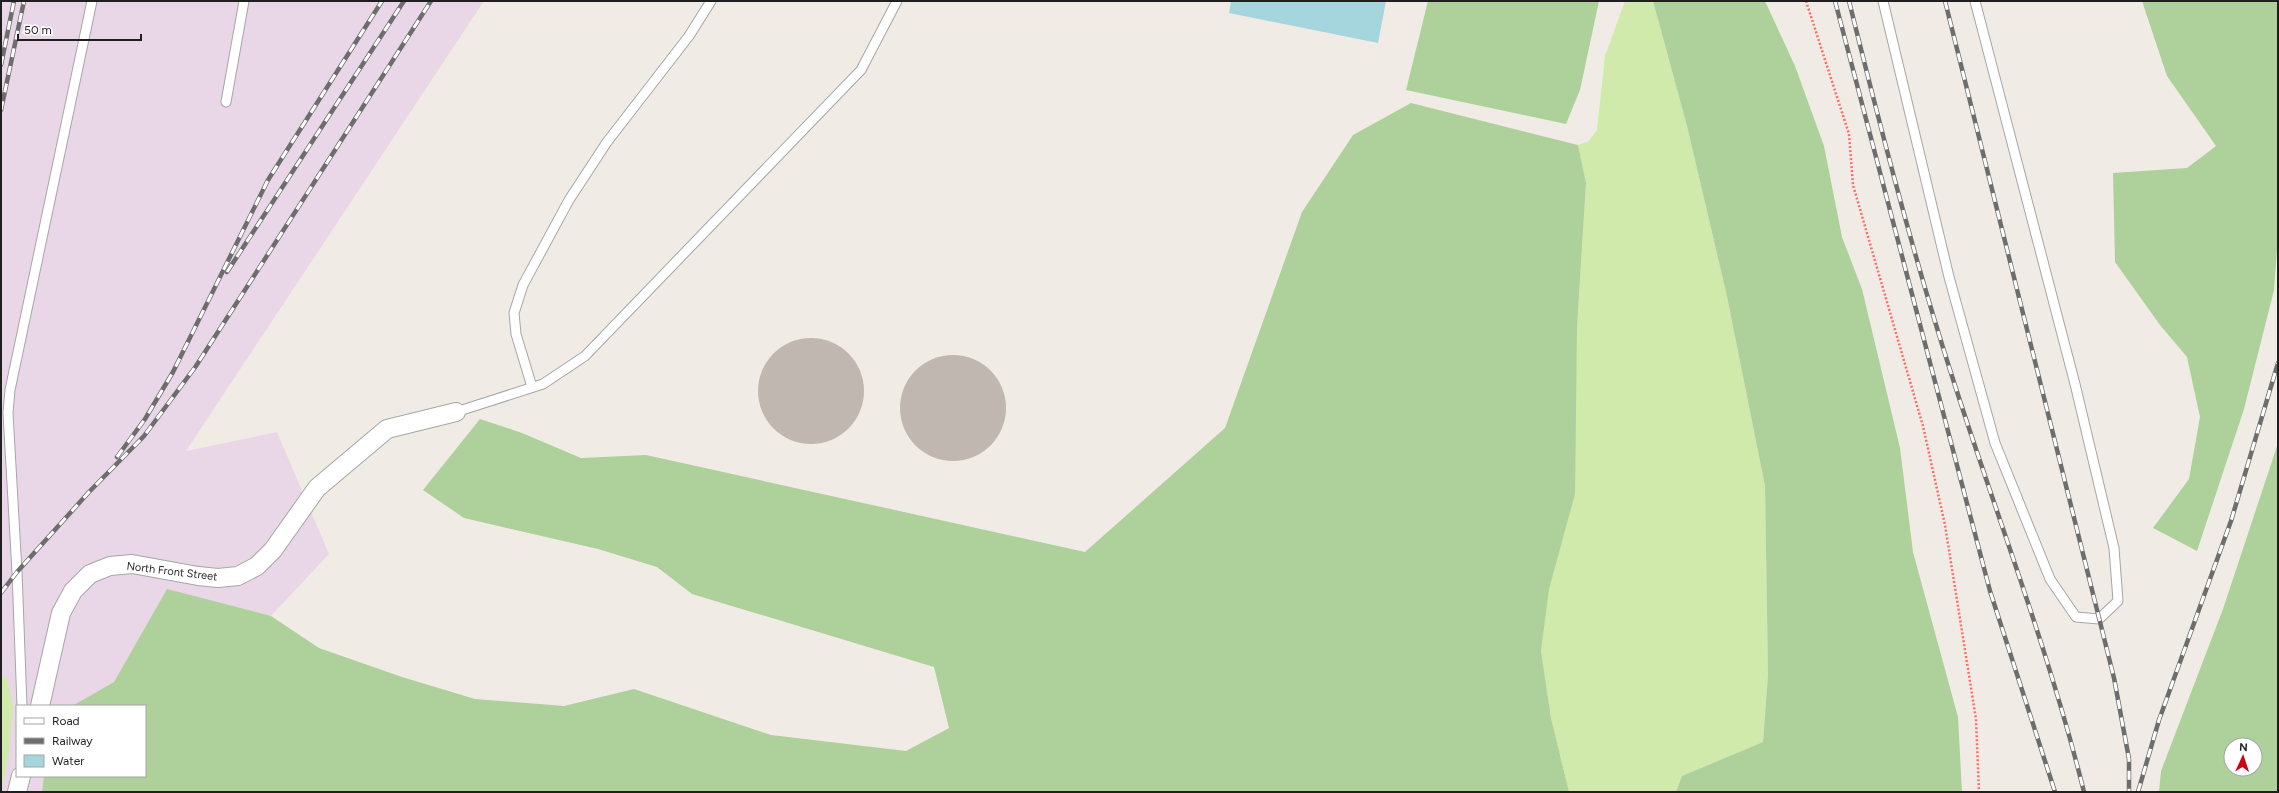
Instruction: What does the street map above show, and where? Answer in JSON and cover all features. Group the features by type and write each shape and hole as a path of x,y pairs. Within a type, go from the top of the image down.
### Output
{"street":[{"name":"North Front Street","path":"40,705 61,613 73,591 90,574 110,566 132,564 198,576 218,578 238,576 257,566 274,550 317,488 387,429 456,412"},
{"path":"17,792 21,777"}],"lane":[{"path":"22,705 17,572 8,413 92,1"},
{"path":"226,102 244,1"},
{"path":"532,388 516,334 514,313 523,285 569,200 607,142 689,36 711,1"},
{"path":"456,412 543,384 585,356 861,70 897,1"},
{"path":"1883,1 1949,277 1995,443 2050,579 2076,617 2099,619 2118,601 2114,548 2075,384 1975,1"}],"path":[{"path":"1806,1 1849,134 1853,185 1923,426 1945,525 1976,719 1979,792"}],"shaded area":[{"path":"1,1 484,1 186,451 277,432 329,554 271,616 167,590 114,682 74,705 16,705 16,777 44,777 42,792 1,792"}],"green space":[{"path":"1428,1 1599,1 1580,90 1566,124 1406,90"},
{"path":"1625,1 1653,1 1687,126 1726,292 1765,486 1768,675 1763,742 1682,776 1676,792 1569,792 1551,718 1541,651 1577,328 1586,183 1578,145 1589,141 1597,130 1605,56"},
{"path":"1653,1 1765,1 1795,66 1824,146 1842,237 1862,289 1900,448 1913,552 1958,717 1962,792 1676,792 1682,776 1763,742 1768,675 1765,486 1726,292 1687,126"},
{"path":"2142,1 2278,1 2278,236 2274,290 2244,409 2197,551 2153,528 2189,479 2200,417 2187,357 2160,325 2115,262 2113,173 2187,168 2216,146 2167,76"},
{"path":"1411,103 1578,145 1586,183 1577,328 1575,494 1549,589 1541,651 1551,718 1569,792 42,792 44,777 146,777 146,705 74,705 114,682 167,589 271,616 319,648 402,677 475,699 564,706 634,689 771,735 906,751 949,728 934,667 692,594 657,567 598,549 464,518 423,490 480,419 522,433 581,458 646,455 1085,552 1225,428 1302,212 1353,135"},
{"path":"2278,443 2278,792 2159,792 2161,771 2223,609"},
{"path":"1,675 7,679 13,707 9,752 1,792"}],"water":[{"path":"1231,1 1386,1 1378,43 1229,13"}],"building":[{"path":"811,338 831,342 849,353 860,371 864,391 860,411 849,429 831,440 811,444 791,440 773,429 762,411 758,391 762,371 773,353 791,342"},
{"path":"953,355 973,359 991,370 1002,388 1006,408 1002,428 991,446 973,457 953,461 933,457 915,446 904,428 900,408 904,388 915,370 933,359"}],"railway":[{"path":"1,65 14,1"},
{"path":"1,110 24,1"},
{"path":"117,457 145,419 173,372 268,180 382,1"},
{"path":"227,272 404,1"},
{"path":"1,593 17,572 89,492 144,436 196,366 431,1"},
{"path":"1835,1 1990,591 2055,792"},
{"path":"1849,1 1923,281 1951,373 2055,686 2084,792"},
{"path":"1945,1 2114,678 2129,759 2129,792"},
{"path":"2138,792 2159,720 2231,521 2278,363"}]}
